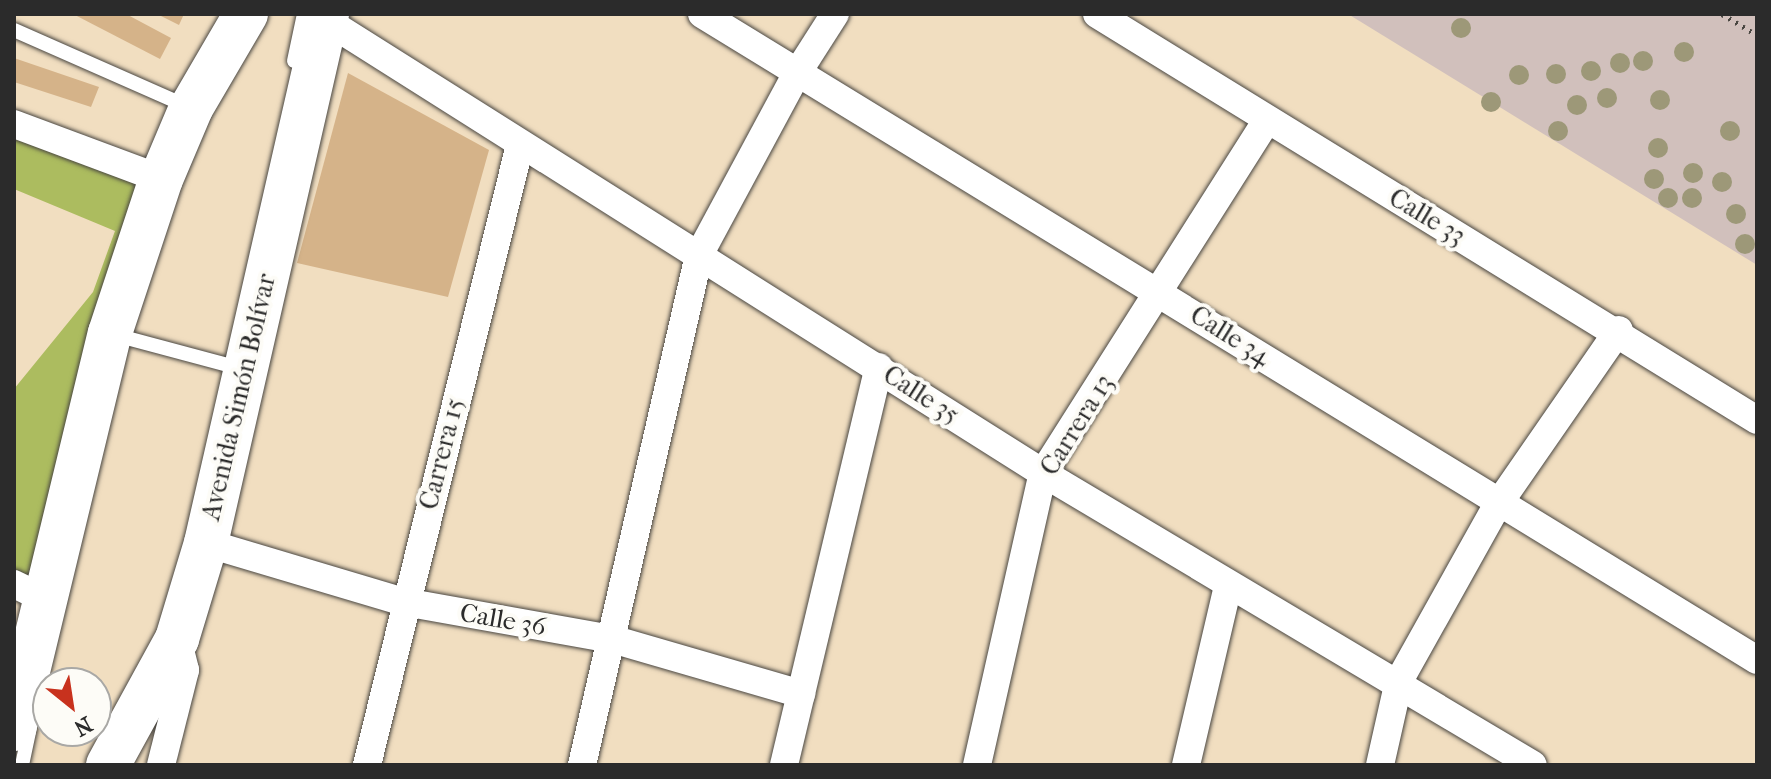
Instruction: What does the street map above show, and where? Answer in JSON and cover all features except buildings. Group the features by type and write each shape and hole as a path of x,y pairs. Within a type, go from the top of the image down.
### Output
{"main road":[{"path":"14,729 29,591 110,333 161,179 191,108 246,14"},
{"name":"Avenida Simón Bolívar","path":"108,765 177,639 206,543 318,16"}],"street":[{"name":"Calle 34","path":"702,14 796,75 1162,293 1497,506 1757,660"},
{"path":"582,765 699,255 796,75 835,14"},
{"name":"Calle 33","path":"1097,14 1266,122 1619,330 1757,420"},
{"name":"Calle 35","path":"318,16 1043,473 1228,586 1399,681 1533,765"},
{"name":"Carrera 13","path":"977,765 1043,473 1162,293 1266,122"},
{"path":"14,124 161,179"},
{"name":"Carrera 15","path":"367,765 404,602 520,145"},
{"path":"1380,765 1399,681 1497,506 1619,330"},
{"path":"784,765 879,367"},
{"name":"Calle 36","path":"206,543 404,602 612,639 801,694"},
{"path":"1186,765 1228,586"},
{"path":"161,765 185,670 177,639"}],"lane":[{"path":"291,73 318,16"},
{"path":"14,30 191,108"},
{"path":"132,323 126,346 228,365"},
{"path":"22,765 55,615 112,398"},
{"path":"123,702 161,636 203,480"}],"path":[{"path":"1722,14 1757,35"}],"shaded area":[{"path":"1348,14 1757,14 1757,265"}],"green space":[{"path":"14,124 161,179 48,575 14,584 14,389 93,292 115,231 14,189"}]}
